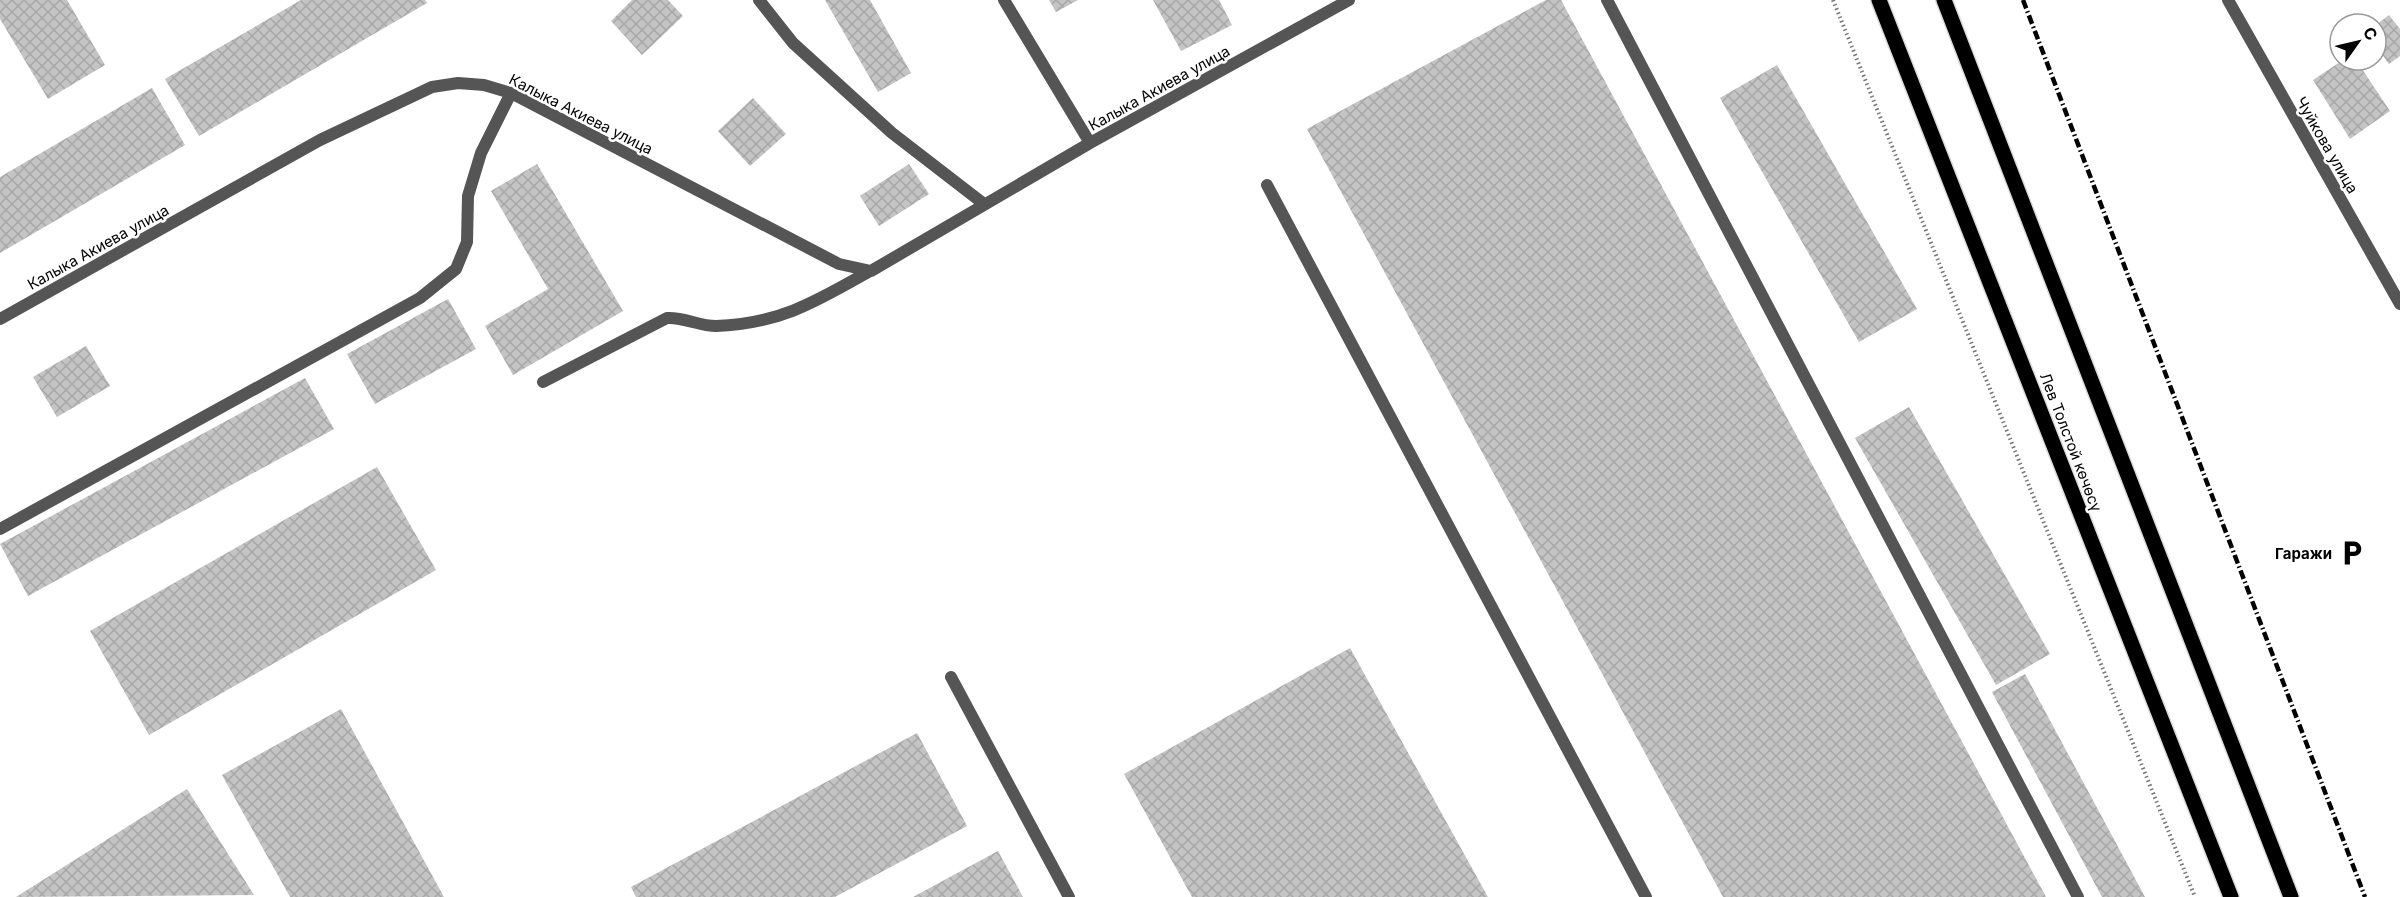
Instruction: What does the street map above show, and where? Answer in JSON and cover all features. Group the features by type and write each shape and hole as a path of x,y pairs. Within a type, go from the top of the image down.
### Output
{"main road":[{"name":"Лев Толстой көчөсү","path":"1879,0 2231,897"},
{"path":"1944,0 2291,897"}],"street":[{"path":"759,0 793,44 892,133 984,204"},
{"path":"1004,0 1090,143"},
{"name":"Калыка Акиева улица","path":"0,319 320,140 432,87 458,83 484,85 511,93 839,264 871,271 1090,143 1349,0"},
{"path":"1607,0 2078,897"},
{"name":"Чуйкова улица","path":"2228,0 2400,304"},
{"path":"0,529 420,298 456,269 467,242 468,196 481,153 511,93"},
{"path":"1266,185 1646,897"},
{"path":"543,381 667,318 677,317 698,324 715,326 762,322 809,306 871,271"},
{"path":"951,677 1069,897"}],"path":[{"path":"1833,0 2195,897"}],"building":[{"path":"0,0 67,0 105,65 48,99 0,19"},
{"path":"301,0 425,0 427,3 199,136 165,79"},
{"path":"632,0 668,0 683,16 642,55 611,21"},
{"path":"825,0 870,0 911,73 878,92"},
{"path":"1049,0 1078,0 1056,12"},
{"path":"1153,0 1219,0 1232,25 1181,51"},
{"path":"1546,0 1561,0 2046,897 1723,897 1307,129"},
{"path":"2388,16 2400,29 2400,56 2389,64 2388,63"},
{"path":"1777,65 1917,309 1859,342 1720,98"},
{"path":"2328,70 2328,72 2364,72 2390,111 2350,139 2313,80"},
{"path":"152,88 185,145 0,253 0,177"},
{"path":"753,98 786,134 750,166 718,131"},
{"path":"537,164 623,311 513,375 485,326 548,289 491,191"},
{"path":"909,164 929,194 879,226 860,196"},
{"path":"448,299 476,349 375,404 347,354"},
{"path":"86,346 110,386 57,417 33,377"},
{"path":"305,378 334,429 28,596 0,544"},
{"path":"1909,407 2050,654 1996,685 1855,438"},
{"path":"377,467 436,570 149,735 90,631"},
{"path":"1350,648 1488,897 1192,897 1124,774"},
{"path":"2025,674 2145,897 2102,897 1992,692"},
{"path":"341,709 444,897 290,897 222,775"},
{"path":"917,733 967,826 835,897 636,897 631,887"},
{"path":"187,789 254,895 16,897"},
{"path":"998,851 1023,897 913,897"}],"railway":[{"path":"2023,0 2365,897"}],"place":[{"name":"Гаражи","path":"2352,553"}]}
